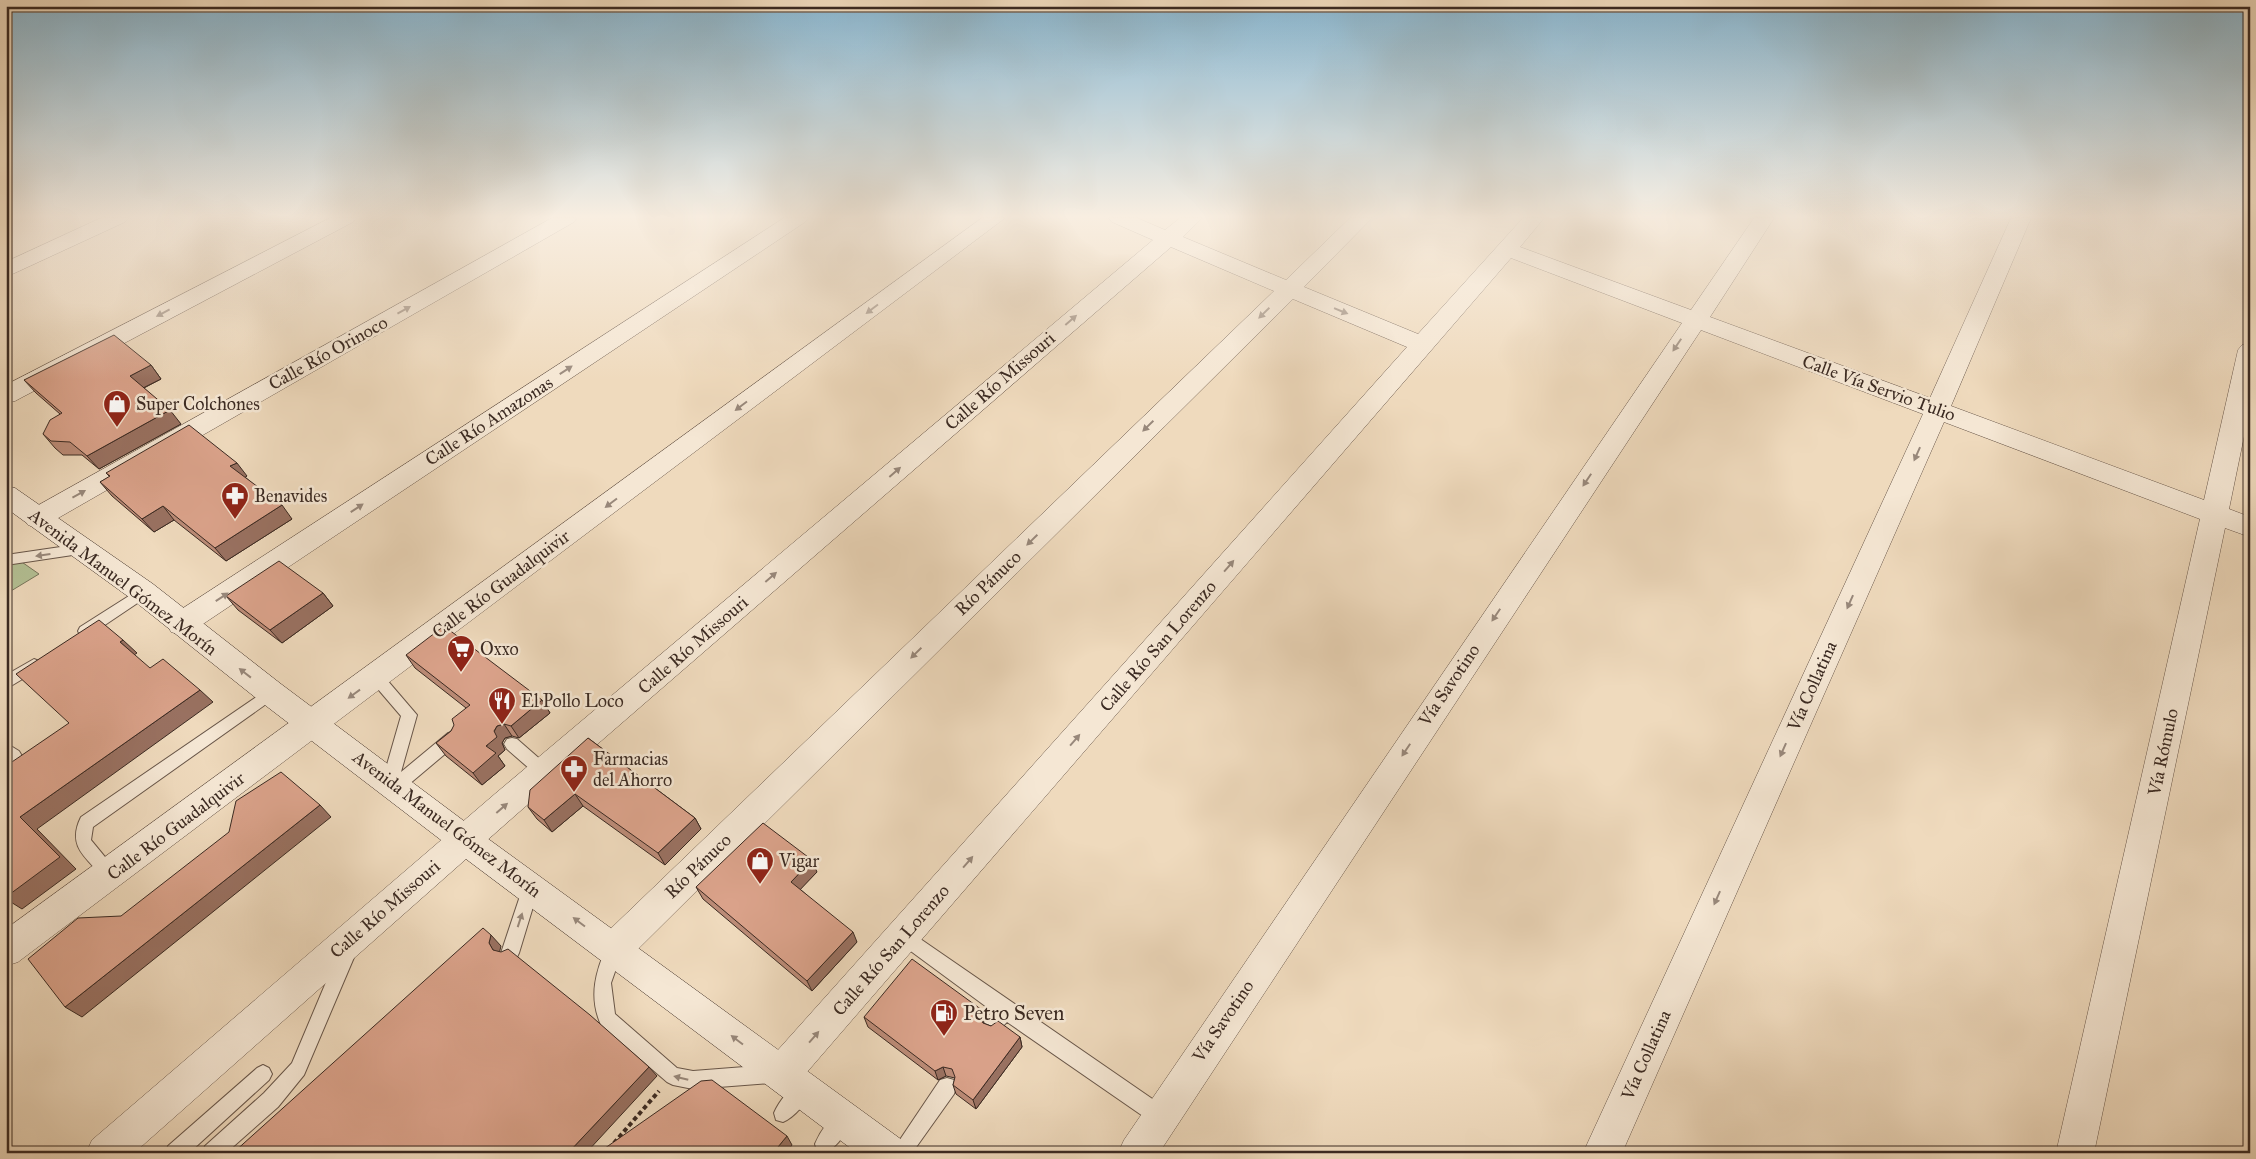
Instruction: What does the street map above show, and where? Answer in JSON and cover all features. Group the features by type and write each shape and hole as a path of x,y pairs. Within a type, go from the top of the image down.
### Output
{"street":[{"path":"6,395 242,272"},
{"name":"Calle Río Orinoco","path":"37,518 471,272"},
{"name":"Calle Río Amazonas","path":"181,624 716,272"},
{"name":"Calle Río Guadalquivir","path":"6,950 112,874 922,272"},
{"name":"Calle Río Missouri","path":"105,1153 465,840 1127,272"},
{"path":"1246,272 1422,345"},
{"name":"Río Pánuco","path":"614,949 1306,272"},
{"name":"Calle Río San Lorenzo","path":"789,1092 903,935 1487,272"},
{"name":"Calle Vía Servio Tulio","path":"1569,272 2250,527"},
{"name":"Vía Savotino","path":"1137,1153 1727,272"},
{"name":"Vía Collatina","path":"1602,1153 1997,272"},
{"name":"Vía Rómulo","path":"2076,1153 2216,514 2250,350"},
{"name":"Avenida Manuel Gómez Morín","path":"6,495 143,592 181,624 271,693 465,840 614,949 789,1092 834,1132 888,1153"}],"lane":[{"path":"6,560 81,549"},
{"path":"70,640 143,592"},
{"path":"6,683 46,656"},
{"path":"376,677 409,715 393,784"},
{"path":"112,874 83,842 82,830 87,822 271,693"},
{"path":"393,784 454,738"},
{"path":"512,744 544,772"},
{"path":"510,953 531,887"},
{"path":"212,1153 270,1100 298,1069 355,935"},
{"path":"903,935 1005,1010 1160,1116"},
{"path":"614,949 602,983 607,1019 673,1076 789,1092"},
{"path":"992,1026 1005,1010"},
{"path":"175,1153 263,1074"},
{"path":"900,1153 947,1087"}],"path":[{"path":"611,1146 673,1076"}],"green space":[{"path":"6,551 39,574 6,594"}],"building":[{"path":"114,335 151,365 130,376 170,410 87,456 70,442 51,441 43,434 50,420 62,413 24,380"},
{"path":"189,425 237,463 230,466 282,505 215,548 163,506 142,519 100,482 110,476 106,473"},
{"path":"279,561 323,593 270,630 226,596"},
{"path":"99,620 123,640 120,642 150,668 163,659 200,690 20,817 60,857 6,897 6,766 69,723 16,674"},
{"path":"444,626 542,700 511,726 504,724 497,726 494,731 497,737 486,746 496,753 473,773 436,743 451,731 454,725 452,719 470,705 406,655"},
{"path":"588,738 695,818 658,853 575,794 544,820 528,807 530,790"},
{"path":"281,772 320,805 65,1007 28,959 78,918 121,916 229,832 236,801"},
{"path":"763,823 812,860 791,882 853,932 807,981 696,887"},
{"path":"483,928 491,935 489,943 493,950 501,952 508,949 590,1015 649,1067 568,1153 233,1153"},
{"name":"Petro Seven","path":"912,959 982,1010 979,1016 983,1023 991,1026 998,1021 1020,1037 973,1100 953,1085 955,1077 952,1069 943,1067 935,1071 864,1017"},
{"path":"712,1080 787,1136 773,1153 598,1153 701,1081"}],"place":[{"name":"Super Colchones","path":"117,428"},
{"name":"Benavides","path":"235,520"},
{"name":"Oxxo","path":"461,673"},
{"name":"El Pollo Loco","path":"502,725"},
{"name":"Farmacias del Ahorro","path":"574,793"},
{"name":"Vigar","path":"760,885"},
{"name":"Petro Seven","path":"944,1037"}]}
